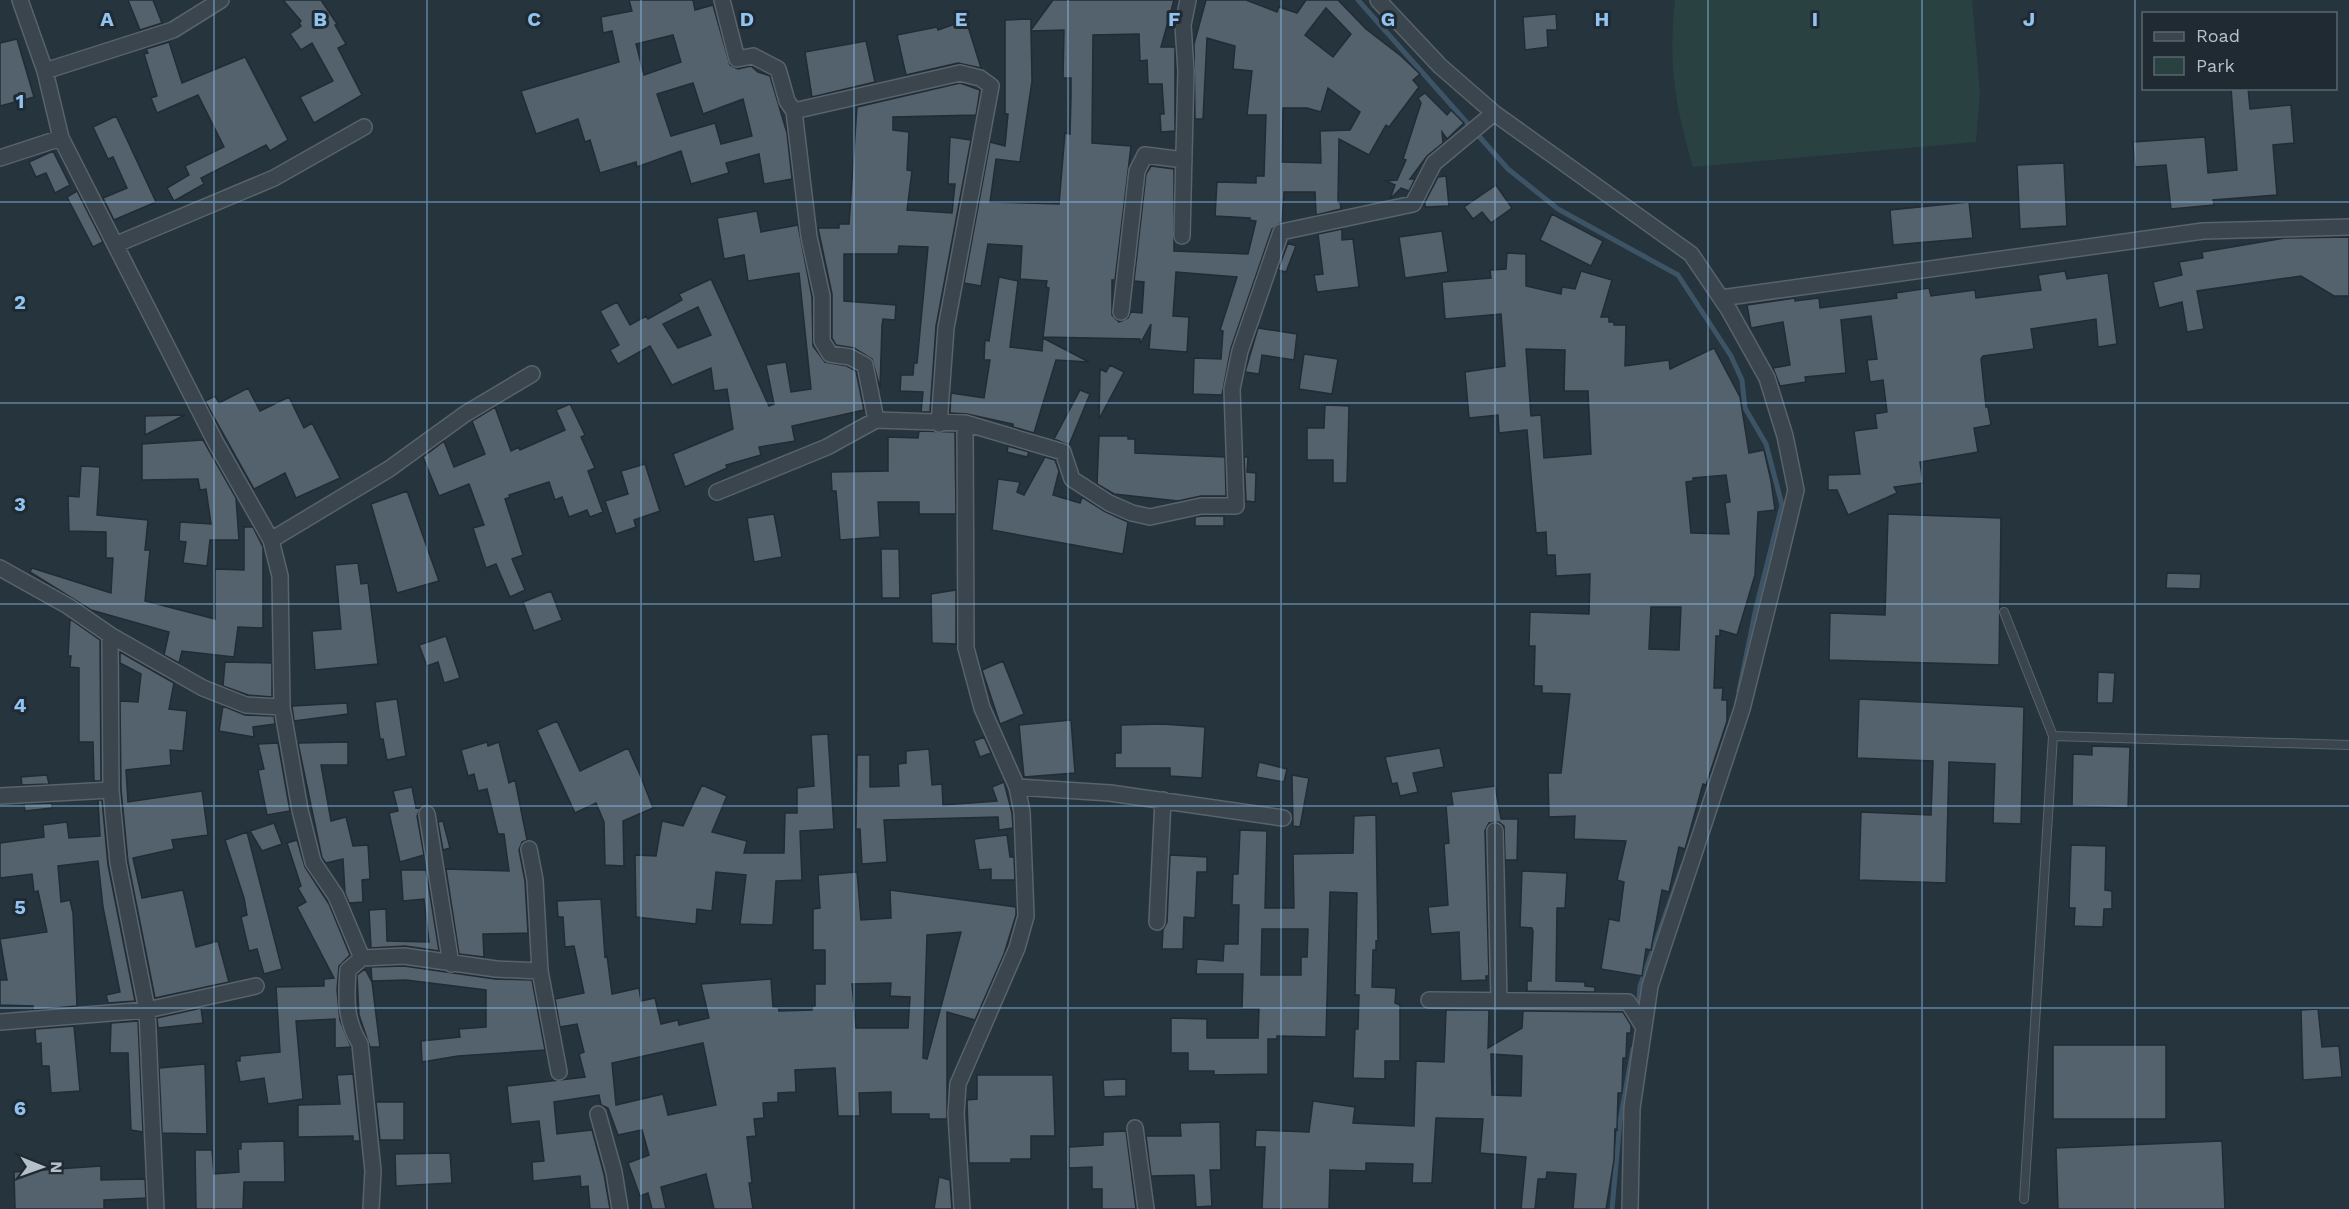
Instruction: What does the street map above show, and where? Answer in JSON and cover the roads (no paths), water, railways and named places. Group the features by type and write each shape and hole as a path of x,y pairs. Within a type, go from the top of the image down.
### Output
{"street":[{"path":"20,0 45,70 61,138 83,184 117,244 216,444 271,540 279,576 282,707 300,810 313,862 336,896 362,958"},
{"path":"45,70 173,30 221,0"},
{"path":"722,0 737,59 753,56 778,69 787,100 794,111 809,237 822,296 822,341 830,354 850,357 865,365 876,420"},
{"path":"1182,236 1186,71 1183,25 1188,0"},
{"path":"1378,0 1440,66 1494,113 1691,254 1721,298 1767,378 1785,436 1796,490 1742,709 1650,986 1632,1108 1630,1209"},
{"path":"794,111 960,73 980,78 992,86 946,327 939,424"},
{"path":"717,492 826,447 876,420 897,419 939,424 965,423 1063,452 1072,478 1109,503 1132,513 1150,517 1200,507 1236,506 1232,389 1240,351 1281,232 1413,204 1434,162 1494,113"},
{"path":"117,244 274,178 364,127"},
{"path":"0,158 61,138"},
{"path":"1121,312 1137,171 1145,155 1184,160"},
{"path":"1721,298 2203,231 2349,227"},
{"path":"271,540 389,469 465,414 532,374"},
{"path":"962,1209 956,1114 958,1084 1017,948 1026,916 1022,812 1017,787 981,708 966,648 965,423"},
{"path":"0,568 69,606 110,635 203,688 246,705 282,707"},
{"path":"110,635 111,790 118,863 147,1010 156,1209"},
{"path":"1017,787 1110,793 1283,818"},
{"path":"0,796 111,790"},
{"path":"1157,922 1163,800"},
{"path":"427,814 451,964"},
{"path":"1495,831 1499,1000"},
{"path":"529,849 535,880 540,971 559,1072"},
{"path":"371,1209 373,1171 360,1044 350,1028 348,970 362,958 404,957 496,969 540,971"},
{"path":"0,1022 147,1010 256,986"},
{"path":"1430,1000 1628,1002 1643,1026"},
{"path":"598,1114 614,1172 620,1209"},
{"path":"1135,1128 1146,1209"}],"lane":[{"path":"2004,612 2053,736 2024,1199"},
{"path":"2053,736 2349,745"}],"waterway":[{"path":"1358,0 1508,169 1558,209 1678,275 1731,356 1742,380 1745,408 1766,444 1782,505 1756,608 1739,691"},
{"path":"1638,1010 1640,986 1683,865"},
{"path":"1612,1209 1620,1121 1633,1049"}]}
